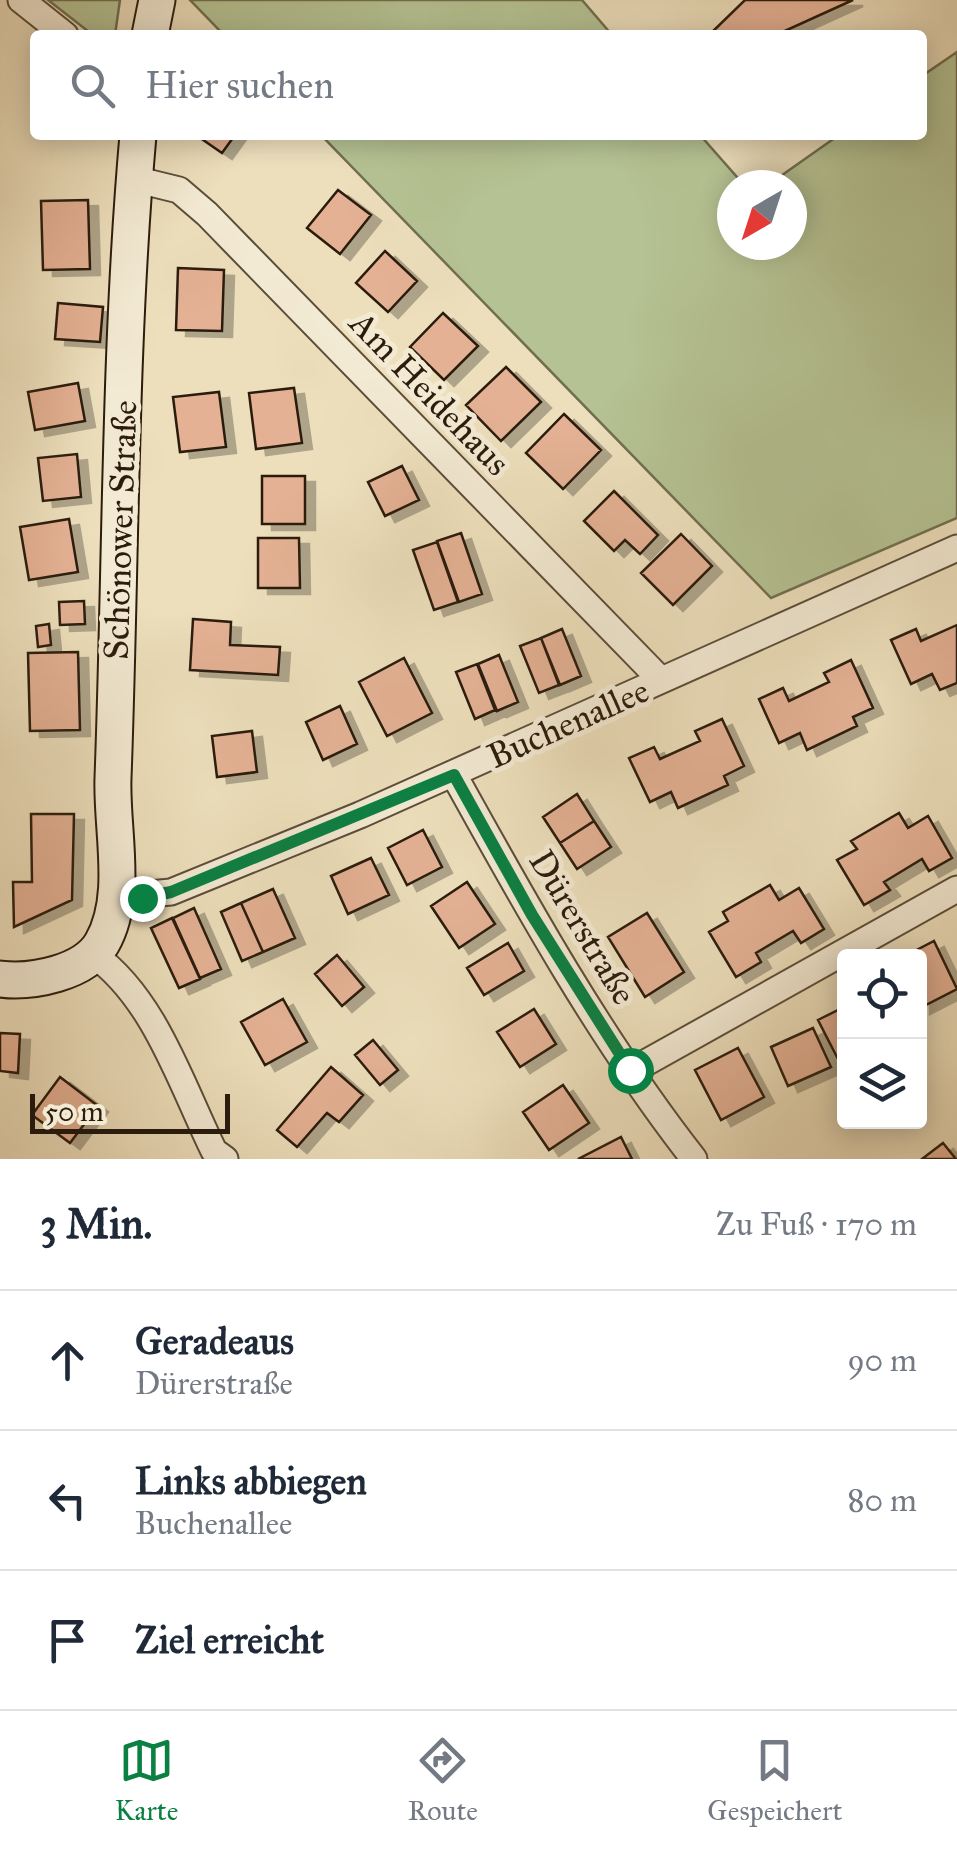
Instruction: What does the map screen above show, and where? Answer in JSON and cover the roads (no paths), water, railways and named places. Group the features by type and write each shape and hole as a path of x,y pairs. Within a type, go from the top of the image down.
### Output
{"street":[{"path":"22,0 59,30"},
{"path":"151,30 158,0"},
{"name":"Schönower Straße","path":"106,926 138,140"},
{"name":"Am Heidehaus","path":"134,179 179,190 207,214 661,680"},
{"name":"Buchenallee","path":"7,980 48,976 106,926 171,892 454,775 957,548"},
{"name":"Dürerstraße","path":"454,775 532,915 630,1070 694,1159"},
{"path":"630,1070 957,889"},
{"path":"106,926 121,975 151,1021 216,1156"}]}
